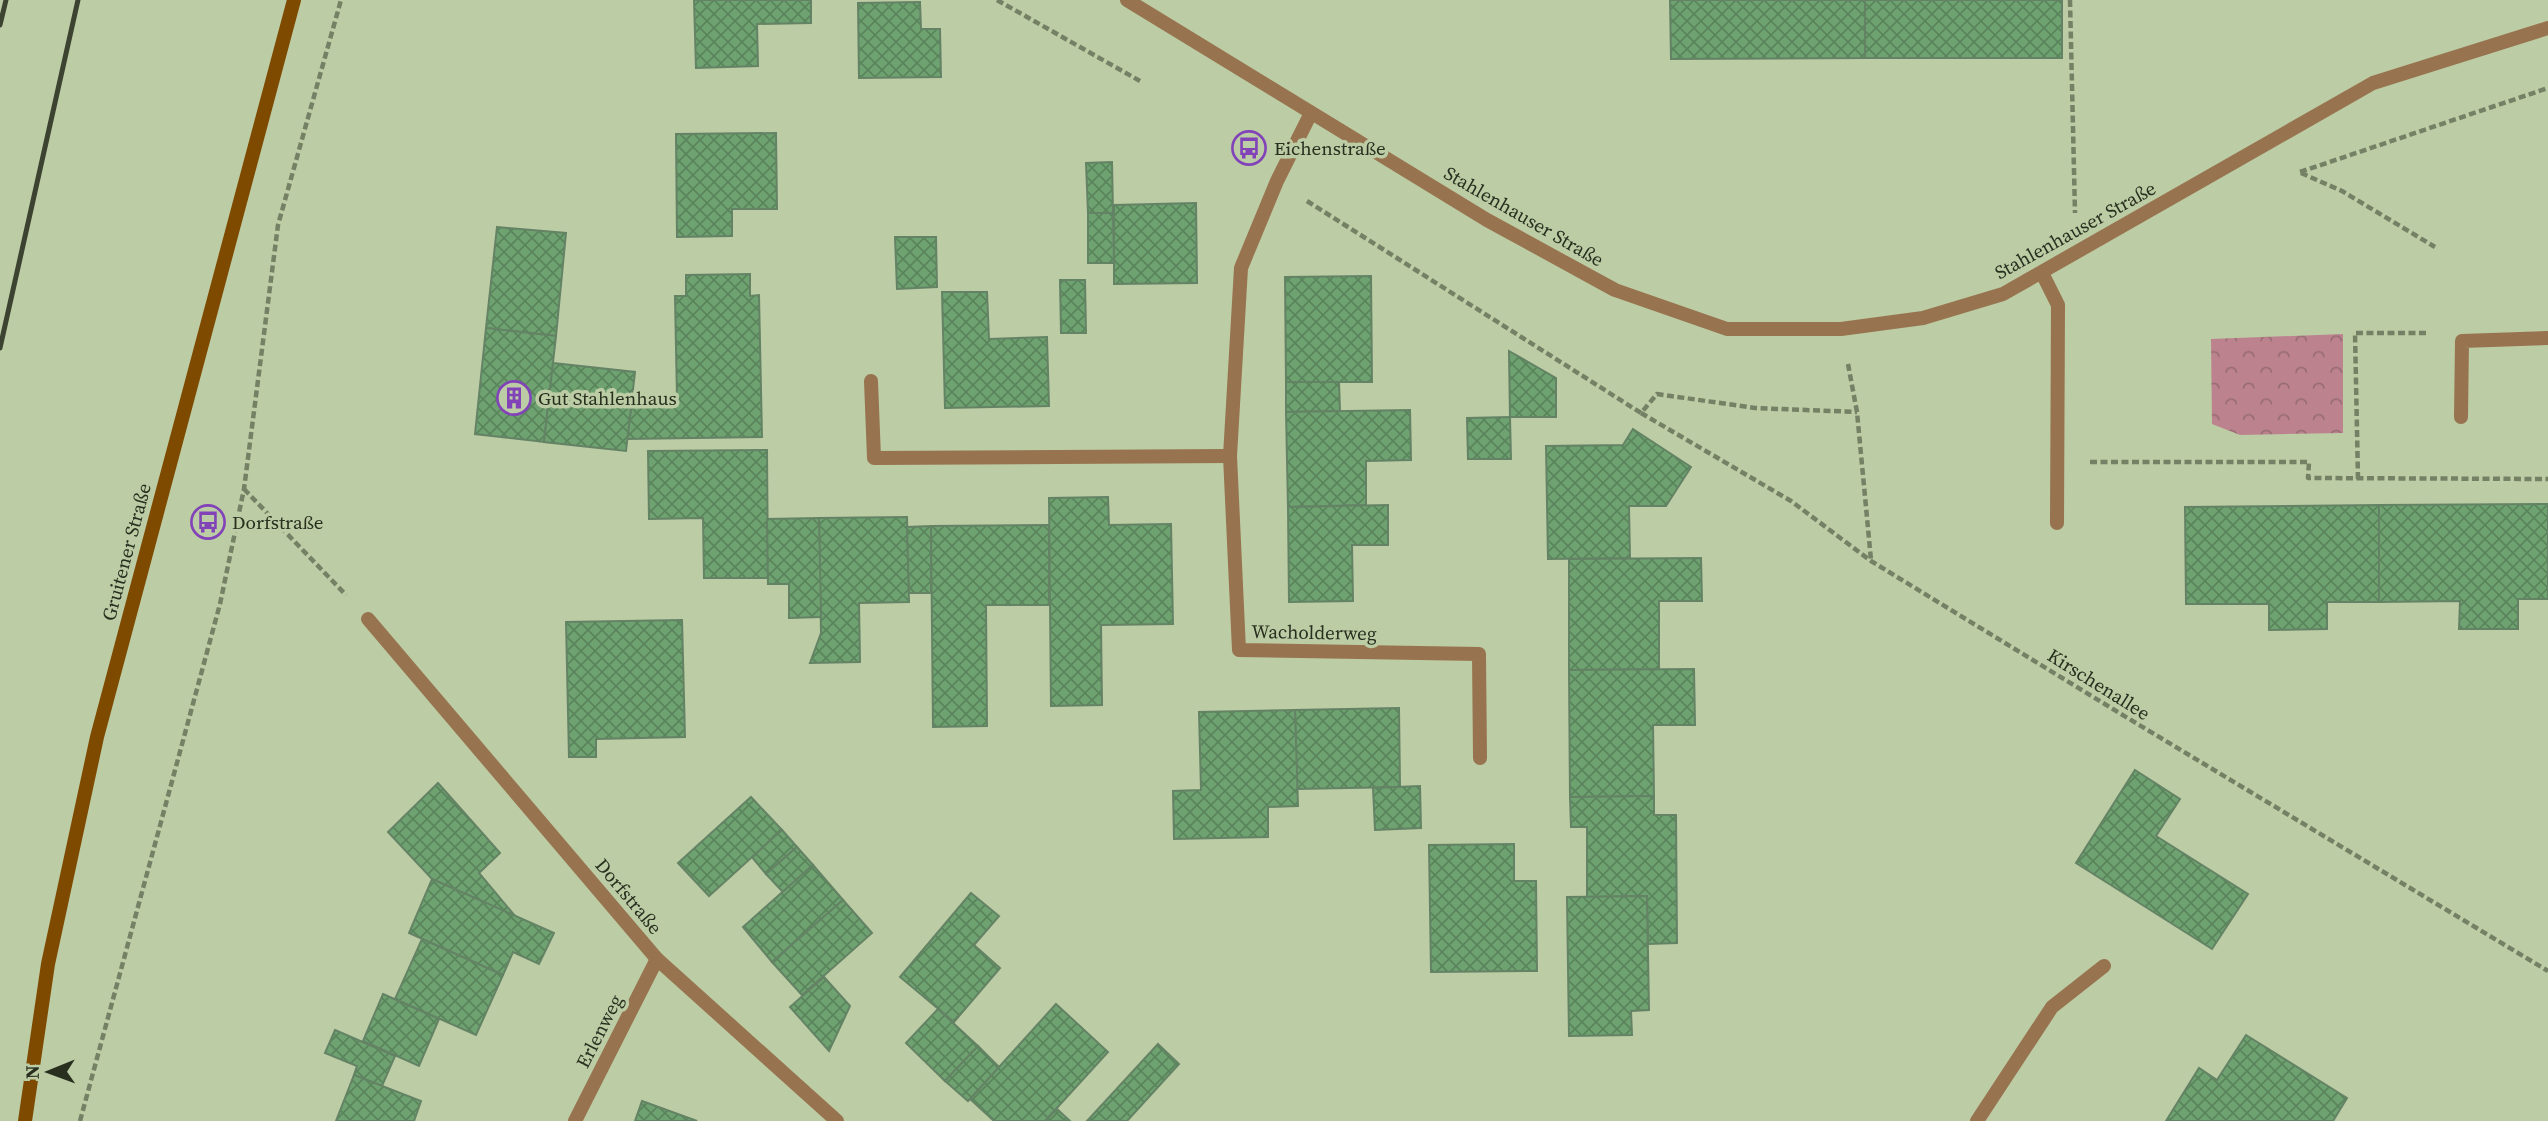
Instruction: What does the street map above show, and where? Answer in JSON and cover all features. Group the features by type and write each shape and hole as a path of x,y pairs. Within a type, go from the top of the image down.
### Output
{"main road":[{"name":"Gruitener Straße","path":"25,1121 48,964 97,737 294,0"}],"street":[{"name":"Stahlenhauser Straße","path":"1127,0 1487,220 1615,290 1727,329 1841,329 1923,318 2003,294 2373,83 2548,28"},
{"name":"Wacholderweg","path":"1311,113 1277,181 1241,268 1230,456 1238,650 1479,654 1480,758"},
{"path":"2042,272 2058,305 2057,523"},
{"path":"2461,417 2462,341 2548,338"},
{"path":"871,381 874,458 1230,456"},
{"name":"Dorfstraße","path":"368,619 657,959 837,1121"},
{"name":"Erlenweg","path":"575,1121 657,959"},
{"path":"1977,1121 2052,1007 2104,965"}],"path":[{"path":"80,1121 220,604 244,489 278,225 341,0"},
{"path":"997,0 1140,80"},
{"path":"2070,0 2075,218 2092,243"},
{"path":"2300,172 2548,89"},
{"path":"2278,139 2300,172 2342,191 2435,247"},
{"name":"Kirschenallee","path":"1277,181 1641,413 1791,501 1871,561 2446,912 2548,971"},
{"path":"1841,329 1857,412 1871,561"},
{"path":"2358,479 2355,333 2442,332 2462,341"},
{"path":"1641,413 1657,394 1755,408 1857,412"},
{"path":"2056,462 2309,462 2308,478 2548,479"},
{"path":"244,489 368,619"}],"green space":[{"path":"2343,334 2343,433 2240,435 2212,424 2211,339"}],"building":[{"path":"694,0 811,0 811,23 757,24 758,66 696,68"},
{"path":"1670,0 1865,0 1865,58 1671,59"},
{"path":"1865,0 2062,0 2062,58 1865,58"},
{"path":"920,2 921,29 940,29 941,77 859,78 858,3"},
{"path":"776,133 777,209 732,209 732,236 677,237 676,134"},
{"path":"1112,162 1113,213 1088,213 1086,163"},
{"path":"1196,203 1197,283 1114,284 1114,205"},
{"path":"1088,213 1113,213 1114,263 1088,263"},
{"path":"497,227 566,233 556,336 486,328"},
{"path":"895,237 936,237 937,287 897,289"},
{"path":"750,274 750,296 759,295 762,437 627,439 632,402 677,399 675,296 686,296 686,275"},
{"path":"1371,276 1372,382 1286,382 1285,277"},
{"path":"1060,280 1085,280 1086,333 1061,333"},
{"path":"942,292 987,292 989,339 1047,337 1049,406 945,408"},
{"name":"Gut Stahlenhaus","path":"486,328 556,336 544,442 475,434"},
{"path":"1509,351 1556,378 1556,417 1510,417"},
{"path":"553,363 635,372 626,451 544,442"},
{"path":"1286,382 1339,382 1340,411 1286,412"},
{"path":"1410,410 1411,460 1366,461 1366,505 1288,507 1286,412"},
{"path":"1510,417 1511,459 1468,459 1467,418"},
{"path":"1633,429 1691,467 1666,506 1629,506 1630,558 1548,559 1546,446 1623,445"},
{"path":"767,450 768,578 704,578 703,518 649,519 648,451"},
{"path":"1108,497 1109,525 1171,524 1173,624 1101,625 1102,705 1051,706 1049,498"},
{"path":"2548,504 2548,599 2518,599 2518,629 2459,629 2460,601 2379,602 2379,505"},
{"path":"1388,505 1388,545 1352,545 1353,601 1289,602 1288,507"},
{"path":"2379,505 2379,602 2327,602 2327,629 2269,630 2269,604 2186,604 2185,507"},
{"path":"907,517 909,602 859,603 860,662 810,663 821,633 819,518"},
{"path":"819,518 821,617 789,618 789,584 768,584 767,519"},
{"path":"1049,525 1049,605 986,605 987,726 933,727 931,526"},
{"path":"931,526 931,593 909,593 907,527"},
{"path":"1701,558 1702,601 1659,601 1659,669 1569,670 1569,559"},
{"path":"682,620 685,737 596,739 596,757 569,757 566,622"},
{"path":"1694,669 1695,725 1653,725 1654,796 1570,797 1569,670"},
{"path":"1399,708 1400,787 1297,789 1295,710"},
{"path":"1295,710 1298,806 1268,807 1268,837 1174,839 1173,791 1201,790 1199,712"},
{"path":"2135,770 2180,799 2156,836 2248,894 2212,949 2076,863"},
{"path":"438,783 500,853 479,873 515,916 432,879 388,832"},
{"path":"1420,786 1421,828 1375,830 1373,788"},
{"path":"1654,796 1654,815 1676,815 1677,943 1648,944 1647,896 1587,897 1587,827 1571,827 1570,797"},
{"path":"751,797 782,830 709,896 678,863"},
{"path":"782,830 797,847 766,874 752,857"},
{"path":"1514,844 1514,881 1536,881 1537,971 1431,972 1429,845"},
{"path":"797,847 813,865 783,892 766,874"},
{"path":"813,865 843,900 772,962 743,927"},
{"path":"432,879 554,933 539,964 513,952 503,975 409,933"},
{"path":"971,893 999,916 974,945 1000,968 954,1022 900,977"},
{"path":"1647,896 1649,1010 1631,1011 1632,1035 1569,1036 1567,897"},
{"path":"843,900 872,933 802,995 772,962"},
{"path":"422,939 503,975 476,1035 395,999"},
{"path":"824,977 850,1006 829,1051 790,1007"},
{"path":"383,994 439,1019 419,1066 363,1041"},
{"path":"1056,1004 1108,1052 1045,1121 994,1121 970,1099"},
{"path":"938,1009 978,1046 945,1081 906,1043"},
{"path":"335,1030 395,1056 382,1086 354,1075 357,1066 325,1053"},
{"path":"2246,1035 2347,1098 2333,1121 2166,1121 2199,1068 2217,1080"},
{"path":"1158,1044 1179,1064 1127,1121 1087,1121"},
{"path":"978,1046 999,1067 968,1101 945,1081"},
{"path":"354,1075 421,1101 414,1121 336,1121"},
{"path":"642,1101 697,1121 635,1121"},
{"path":"1057,1109 1070,1121 1045,1121"}],"railway":[{"path":"0,25 6,0"},
{"path":"0,348 78,0"}],"place":[{"name":"Eichenstraße","path":"1249,148"},
{"name":"Gut Stahlenhaus","path":"514,398"},
{"name":"Dorfstraße","path":"208,522"}]}
